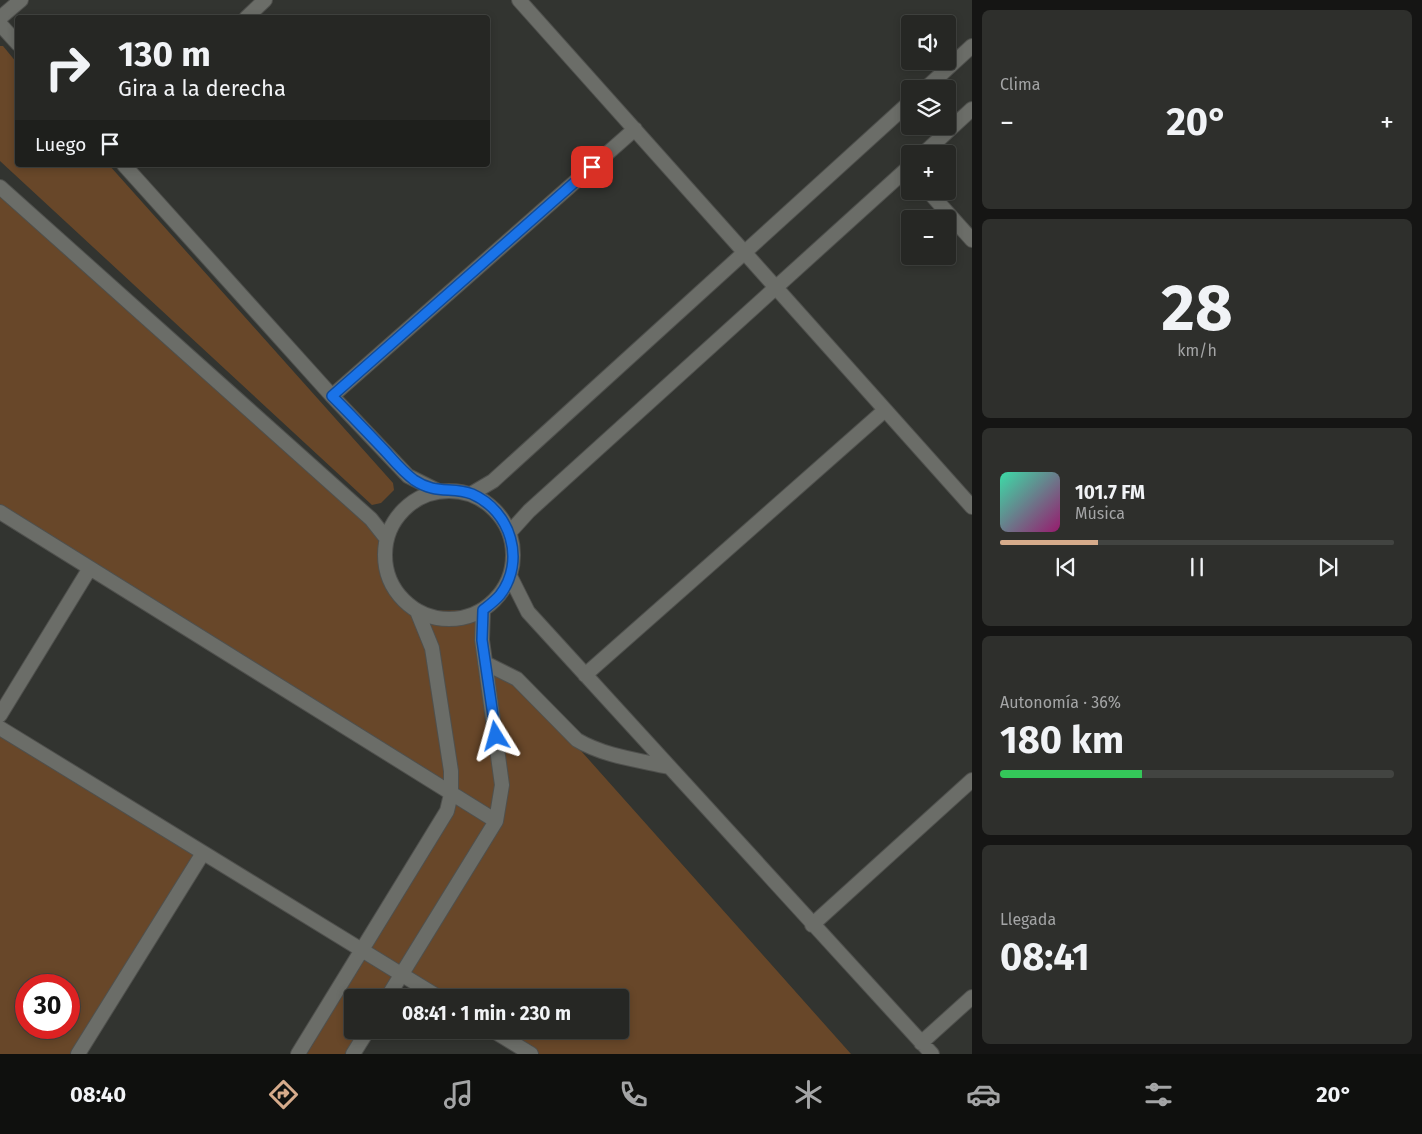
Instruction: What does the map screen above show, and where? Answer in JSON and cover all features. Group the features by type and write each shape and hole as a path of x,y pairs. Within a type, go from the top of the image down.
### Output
{"street":[{"path":"0,18 21,0"},
{"path":"249,15 265,0"},
{"path":"519,0 743,253 972,507"},
{"path":"0,24 15,41"},
{"path":"935,80 972,46"},
{"path":"933,145 972,109"},
{"path":"471,494 493,481 712,284 743,253 901,110"},
{"path":"332,396 635,129"},
{"path":"126,167 332,396 408,476 438,491"},
{"path":"510,532 536,505 901,176"},
{"path":"0,187 371,519 386,538"},
{"path":"936,200 972,240"},
{"path":"585,675 885,410"},
{"path":"455,490 471,494 488,503 501,516 510,532 514,554 510,576 500,596 483,610 468,616 452,619 437,618 417,611 400,597 389,580 384,559 386,538 393,521 405,507 420,496 438,491 455,490"},
{"path":"0,512 496,821"},
{"path":"0,715 90,568"},
{"path":"510,576 528,612 812,925 932,1054"},
{"path":"393,989 496,821 502,785 482,640 483,610"},
{"path":"298,1054 447,811 452,794 451,771 432,648 417,611"},
{"path":"486,663 517,678 576,740 586,746 599,751 669,767"},
{"path":"0,728 426,989"},
{"path":"812,925 972,780"},
{"path":"78,1054 203,853"},
{"path":"921,1043 972,997"},
{"path":"353,1054 362,1039"},
{"path":"507,1039 531,1054"}],"shaded area":[{"path":"0,46 3,46 15,61 15,167 111,167 393,483 394,490 381,503 372,505 0,161"},
{"path":"0,188 386,538 389,580 417,611 483,610 484,653 517,679 851,1054 532,1054 508,1039 629,1039 629,989 427,989 402,974 392,989 344,989 344,1039 362,1039 353,1054 298,1054 450,800 0,514"},
{"path":"0,728 203,853 78,1054 0,1054"}],"route":[{"path":"496,736 482,640 483,610 500,596 510,576 514,554 510,532 501,516 488,503 471,494 455,490 438,491 408,476 332,396 592,167"}]}
